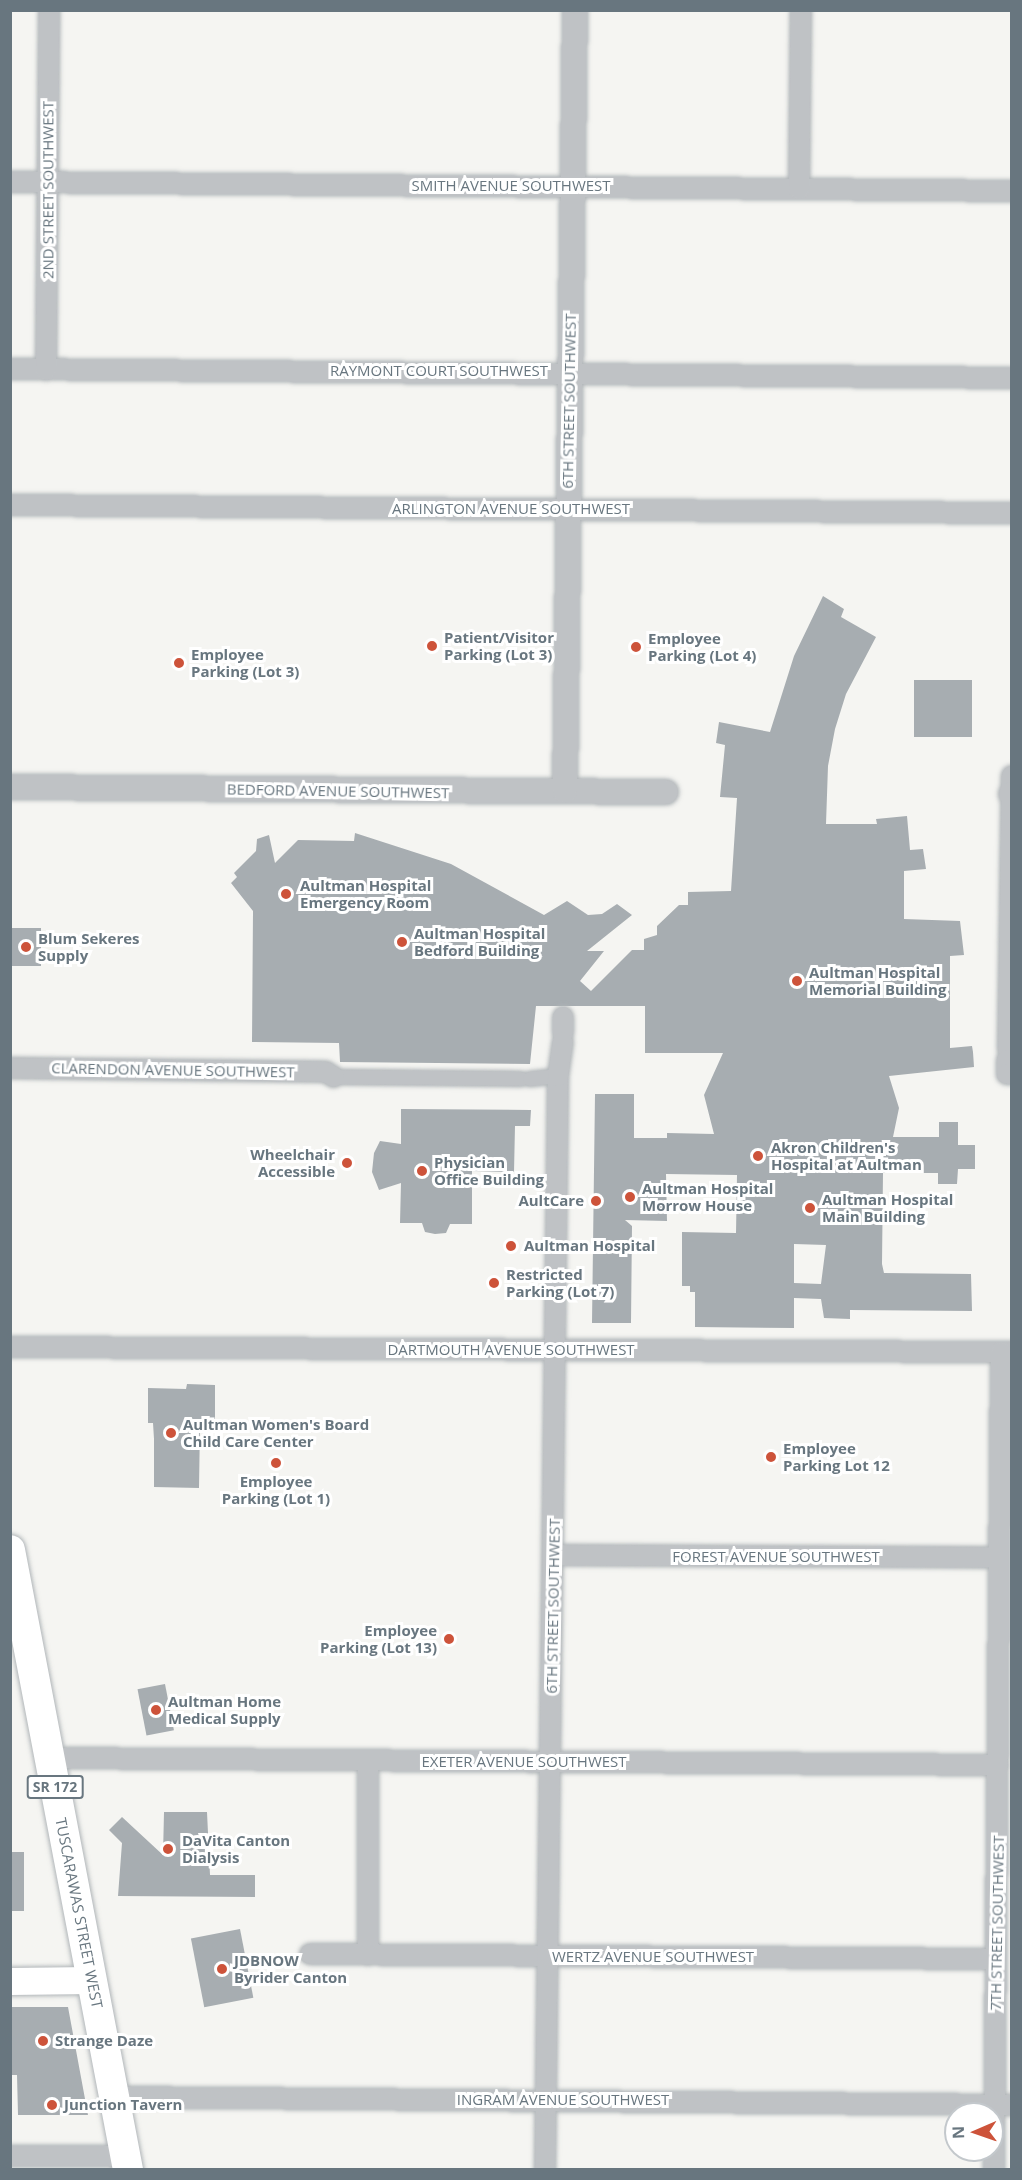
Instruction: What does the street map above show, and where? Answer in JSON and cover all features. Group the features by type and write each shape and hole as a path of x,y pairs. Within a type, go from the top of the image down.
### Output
{"main road":[{"name":"TUSCARAWAS STREET WEST","path":"10,1550 127,2163"},
{"path":"10,1981 92,1980"}],"street":[{"name":"2ND STREET SOUTHWEST","path":"46,370 49,10"},
{"name":"6TH STREET SOUTHWEST","path":"565,791 575,10"},
{"path":"799,189 801,10"},
{"name":"SMITH AVENUE SOUTHWEST","path":"10,182 1011,191"},
{"name":"RAYMONT COURT SOUTHWEST","path":"10,369 569,372 1011,378"},
{"name":"ARLINGTON AVENUE SOUTHWEST","path":"10,505 1011,513"},
{"path":"1008,1064 1011,776"},
{"name":"BEDFORD AVENUE SOUTHWEST","path":"10,787 666,792"},
{"name":"6TH STREET SOUTHWEST","path":"544,2169 558,1076 563,1031"},
{"name":"CLARENDON AVENUE SOUTHWEST","path":"10,1068 326,1072 334,1077"},
{"path":"334,1077 525,1079 558,1076"},
{"name":"DARTMOUTH AVENUE SOUTHWEST","path":"10,1347 1006,1352"},
{"name":"7TH STREET SOUTHWEST","path":"1003,2102 998,1765 1005,1655 999,1557 1006,1352"},
{"name":"FOREST AVENUE SOUTHWEST","path":"553,1555 999,1557"},
{"name":"EXETER AVENUE SOUTHWEST","path":"50,1758 998,1765"},
{"path":"368,1761 368,1956"},
{"name":"WERTZ AVENUE SOUTHWEST","path":"310,1954 547,1956 1001,1967"},
{"name":"INGRAM AVENUE SOUTHWEST","path":"115,2097 944,2103"},
{"path":"10,2156 127,2163"}],"building":[{"path":"823,596 844,609 841,617 876,637 846,694 835,729 828,766 826,824 877,824 876,819 907,816 910,850 923,849 926,869 904,871 904,919 960,921 964,955 950,956 950,1048 972,1046 974,1067 889,1076 899,1108 893,1137 939,1137 939,1122 958,1122 958,1145 975,1145 975,1169 958,1169 957,1184 938,1184 938,1173 883,1173 882,1264 884,1273 971,1274 972,1311 850,1310 850,1319 824,1318 821,1299 794,1298 794,1328 695,1327 695,1292 690,1292 690,1286 682,1286 682,1232 736,1233 737,1175 666,1174 667,1221 625,1220 632,1226 631,1323 592,1323 595,1094 634,1094 634,1138 667,1138 667,1133 714,1134 704,1095 723,1053 645,1053 645,1006 536,1006 530,1064 340,1062 339,1043 252,1042 253,911 231,883 237,877 234,873 256,851 257,839 269,835 275,863 298,840 354,841 355,833 451,864 544,915 567,901 588,915 602,914 617,904 632,915 587,951 604,951 580,981 591,991 632,950 644,950 644,939 657,935 657,926 679,905 688,905 688,892 731,891 737,798 720,797 725,745 716,743 719,722 770,732 794,656","holes":["794,1244 826,1245 821,1284 794,1283"]},
{"path":"914,680 972,680 972,737 914,737"},
{"name":"Blum Sekeres Supply","path":"10,928 41,928 41,966 10,966"},
{"name":"Physician Office Building","path":"401,1109 531,1110 530,1126 515,1126 514,1172 472,1171 472,1224 450,1224 446,1233 435,1234 425,1232 422,1223 400,1223 401,1183 379,1190 372,1172 374,1153 380,1141 401,1144"},
{"name":"Aultman Women's Board Child Care Center","path":"187,1384 215,1385 215,1426 200,1425 199,1488 154,1487 154,1439 153,1423 148,1423 148,1388 186,1389"},
{"name":"Aultman Home Medical Supply","path":"165,1684 174,1730 146,1735 138,1689"},
{"name":"DaVita Canton Dialysis","path":"164,1812 207,1812 210,1875 255,1875 255,1897 118,1896 122,1843 109,1830 122,1817 163,1855"},
{"path":"10,1852 24,1852 24,1911 10,1911"},
{"name":"JDBNOW Byrider Canton","path":"240,1929 253,1998 204,2007 191,1939"},
{"name":"Strange Daze","path":"12,2007 68,2007 88,2115 18,2115 17,2075 12,2075"}],"place":[{"name":"Patient/Visitor Parking (Lot 3)","path":"432,646"},
{"name":"Employee Parking (Lot 4)","path":"636,647"},
{"name":"Employee Parking (Lot 3)","path":"179,663"},
{"name":"Aultman Hospital Emergency Room","path":"286,894"},
{"name":"Aultman Hospital Bedford Building","path":"402,942"},
{"name":"Blum Sekeres Supply","path":"26,947"},
{"name":"Aultman Hospital Memorial Building","path":"797,981"},
{"name":"Akron Children's Hospital at Aultman","path":"758,1156"},
{"name":"Wheelchair Accessible","path":"347,1163"},
{"name":"Physician Office Building","path":"422,1171"},
{"name":"Aultman Hospital Morrow House","path":"630,1197"},
{"name":"AultCare","path":"596,1201"},
{"name":"Aultman Hospital Main Building","path":"810,1208"},
{"name":"Aultman Hospital","path":"511,1246"},
{"name":"Restricted Parking (Lot 7)","path":"494,1283"},
{"name":"Aultman Women's Board Child Care Center","path":"171,1433"},
{"name":"Employee Parking Lot 12","path":"771,1457"},
{"name":"Employee Parking (Lot 1)","path":"276,1463"},
{"name":"Employee Parking (Lot 13)","path":"449,1639"},
{"name":"Aultman Home Medical Supply","path":"156,1710"},
{"name":"DaVita Canton Dialysis","path":"168,1849"},
{"name":"JDBNOW Byrider Canton","path":"222,1969"},
{"name":"Strange Daze","path":"43,2041"},
{"name":"Junction Tavern","path":"52,2105"}]}
